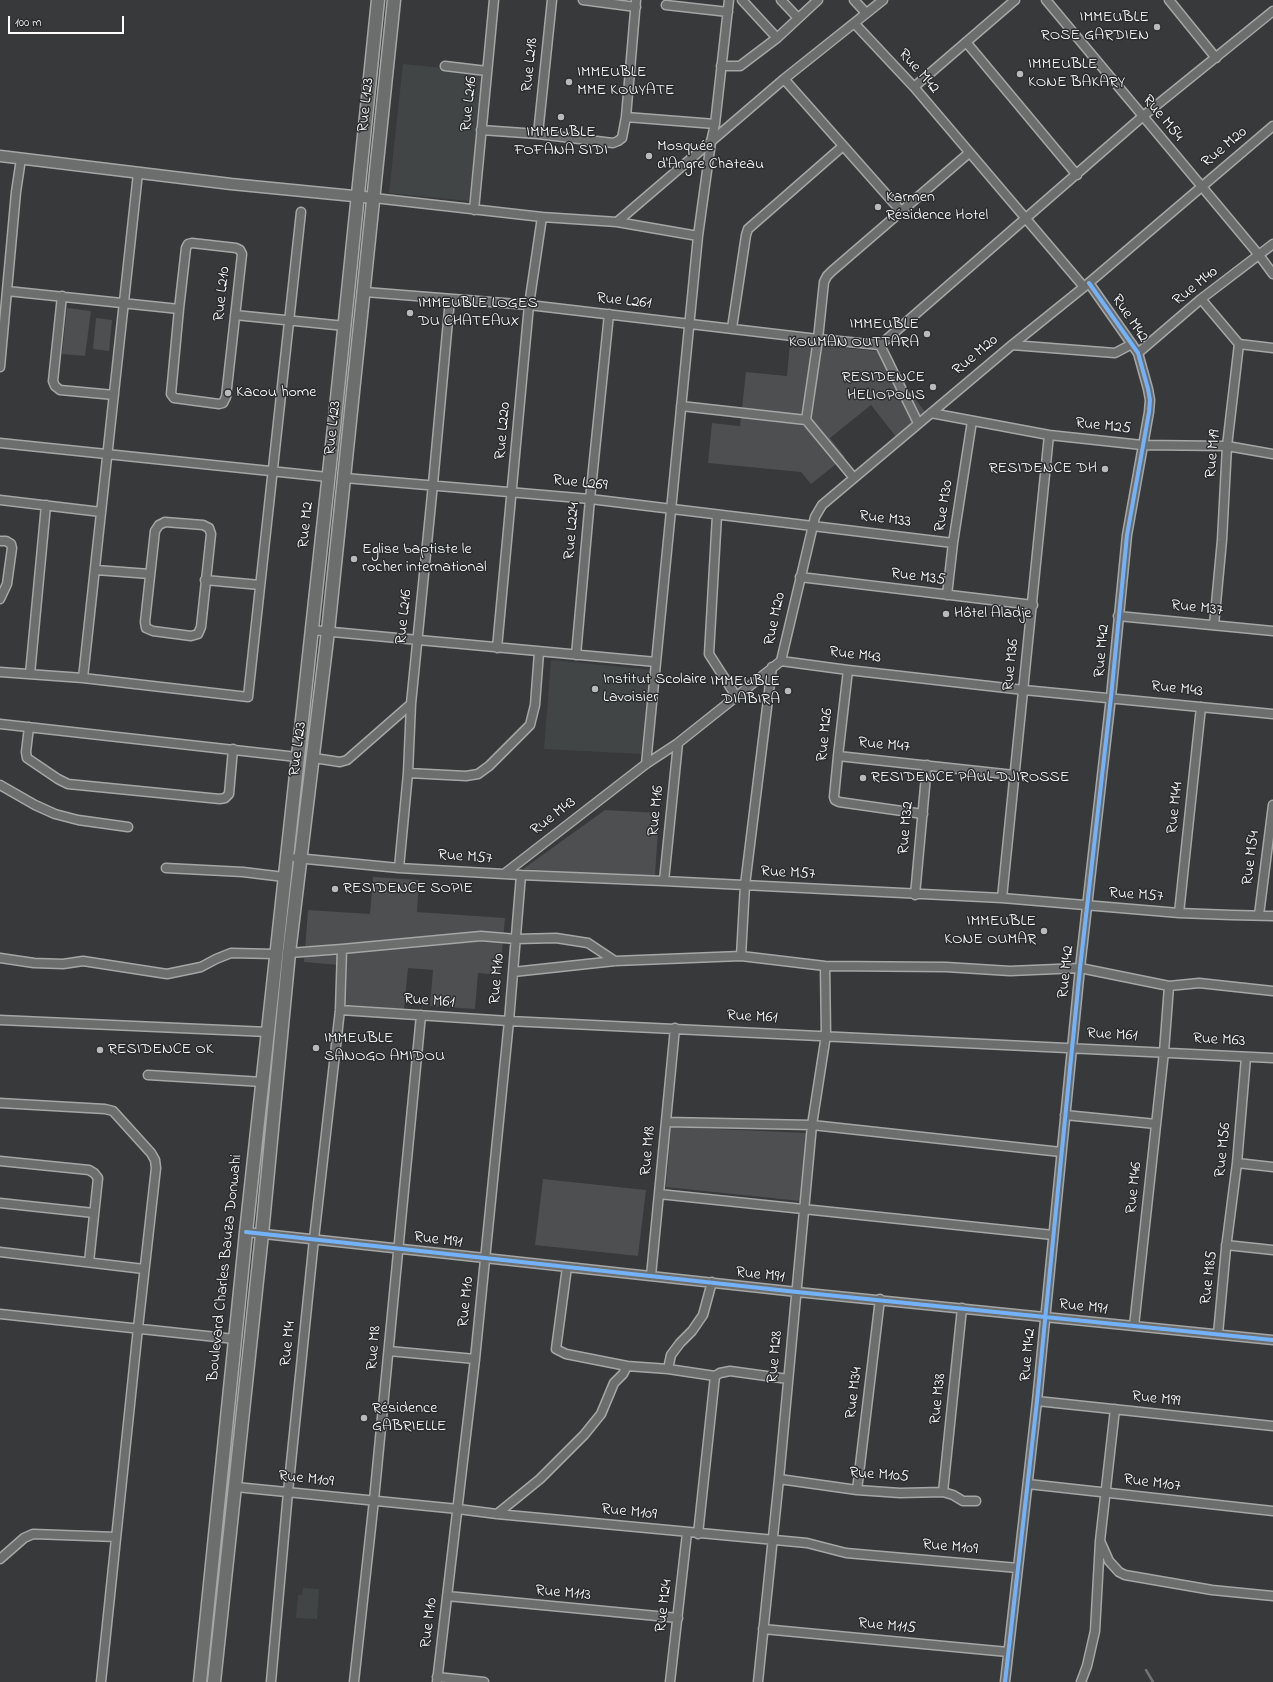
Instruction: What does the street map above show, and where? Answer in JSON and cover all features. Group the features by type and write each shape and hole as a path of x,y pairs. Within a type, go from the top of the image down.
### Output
{"main road":[{"name":"Rue L123","path":"358,196 378,0"},
{"name":"Rue L123","path":"302,858 365,292 394,0"},
{"name":"Rue M2","path":"286,857 358,196"},
{"name":"Boulevard Charles Bauza Donwahi","path":"200,1682 286,857"},
{"name":"Boulevard Charles Bauza Donwahi","path":"214,1682 236,1487 289,953 302,858"}],"street":[{"name":"Rue L216","path":"474,210 494,0"},
{"name":"Rue L218","path":"538,134 552,0"},
{"path":"481,130 538,134 614,143 622,138 626,117 636,3 583,0"},
{"path":"646,764 688,323 698,236 711,142 715,124 729,0"},
{"path":"742,0 777,38"},
{"path":"781,0 798,18"},
{"path":"722,66 740,66 777,38 818,0"},
{"path":"854,0 866,13"},
{"path":"617,222 784,80 883,0"},
{"path":"914,87 1016,0"},
{"name":"Rue M54","path":"1046,0 1142,117 1259,255 1273,274"},
{"path":"1169,0 1216,58"},
{"path":"666,5 728,12"},
{"path":"918,423 880,345 1142,117 1273,10"},
{"name":"Rue M42","path":"855,24 914,87 1025,218 1086,285 1138,353 1150,400 1126,535 1112,697 1080,968 1044,1316 1037,1401 1005,1682"},
{"path":"966,42 1077,175"},
{"path":"446,66 487,71"},
{"path":"784,80 901,211"},
{"path":"626,117 715,124"},
{"name":"Rue M20","path":"782,661 800,577 813,526 817,511 822,505 918,423 1086,285 1273,126"},
{"path":"732,328 748,229 843,146"},
{"path":"806,420 818,339 824,282 827,276 969,152"},
{"path":"0,156 230,184 358,196 542,217 617,222 698,236"},
{"path":"0,367 16,192 21,159"},
{"path":"83,678 96,570 138,173"},
{"path":"0,672 83,678 248,697 301,212"},
{"name":"Rue L220","path":"497,648 529,305 542,217"},
{"name":"Rue L210","path":"192,242 236,248 240,250 242,254 226,397 223,403 219,404 174,398 171,394 179,310 186,248 188,244 192,242"},
{"name":"Rue M40","path":"1138,353 1202,299 1273,244"},
{"path":"7,291 179,310"},
{"name":"Rue L261","path":"365,292 529,305 880,345"},
{"path":"62,296 53,381 55,386 60,390 114,395"},
{"name":"Rue L216","path":"399,868 408,773 411,704 450,299"},
{"path":"1202,299 1239,344 1273,348"},
{"name":"Rue L224","path":"576,655 609,314"},
{"path":"235,315 345,326"},
{"path":"1012,345 1115,353 1132,344"},
{"name":"Rue M19","path":"1214,625 1222,540 1227,446 1239,344"},
{"path":"681,406 806,420 854,478"},
{"name":"Rue M25","path":"931,413 1049,435 1142,445 1227,446 1273,454"},
{"name":"Rue M30","path":"947,596 953,543 972,421"},
{"name":"Rue M36","path":"1002,898 1049,435"},
{"path":"0,443 328,477"},
{"name":"Rue L269","path":"345,478 433,484 590,499 813,526"},
{"path":"0,500 101,512"},
{"path":"30,674 46,505"},
{"path":"718,515 709,654 736,696"},
{"path":"165,522 203,525 209,528 211,534 201,627 198,634 191,636 153,631 146,628 145,622 150,574 155,531 159,525 165,522"},
{"name":"Rue M33","path":"813,526 953,543"},
{"path":"0,541 6,541 11,544 12,548 7,584 0,599"},
{"path":"96,570 150,574"},
{"name":"Rue M35","path":"800,577 947,596 1033,604"},
{"path":"205,580 260,585"},
{"name":"Rue M37","path":"1118,616 1273,631"},
{"path":"311,630 656,662"},
{"path":"408,773 466,776 478,774 489,766 530,724 535,705 539,652"},
{"name":"Rue M43","path":"504,874 646,764 678,743 772,667 782,661 1024,690 1112,697 1273,714"},
{"name":"Rue M20","path":"741,956 745,885 772,667"},
{"name":"Rue M26","path":"848,670 834,797 839,802 923,814"},
{"path":"314,758 340,762 346,760 411,704"},
{"name":"Rue M44","path":"1179,913 1201,707"},
{"path":"0,724 297,757"},
{"path":"29,727 26,752 27,758 68,784 220,799 226,798 229,794 234,749"},
{"name":"Rue M16","path":"664,881 678,743"},
{"name":"Rue M47","path":"838,756 927,764 1014,775"},
{"name":"Rue M32","path":"915,895 927,764"},
{"path":"0,785 35,805 55,814 78,820 128,826"},
{"name":"Rue M54","path":"1259,915 1273,805"},
{"name":"Rue M57","path":"286,857 399,868 915,895 1002,898 1179,913 1273,916"},
{"path":"166,868 243,872 284,877"},
{"name":"Rue M10","path":"437,1680 475,1359 509,1020 521,875"},
{"path":"289,953 480,936 516,939 556,938 588,943 615,962"},
{"name":"Rue M4","path":"271,1682 288,1492 314,1239 340,1010 342,949"},
{"path":"0,958 34,963 63,964 83,961 167,974 201,968 216,959 231,953 275,954"},
{"path":"513,972 615,962 741,956 825,966 946,967 1010,971 1080,968 1169,986 1199,983 1273,991"},
{"name":"Rue M28","path":"758,1682 771,1540 779,1479 812,1125 826,1035 825,966"},
{"name":"Rue M46","path":"1134,1326 1164,1052 1169,986"},
{"name":"Rue M61","path":"340,1010 509,1020 1164,1052"},
{"name":"Rue M8","path":"354,1682 389,1352 421,1015"},
{"path":"0,1020 268,1032"},
{"name":"Rue M18","path":"651,1276 675,1028"},
{"name":"Rue M63","path":"1164,1052 1273,1058"},
{"name":"Rue M56","path":"1226,1246 1237,1163 1246,1057"},
{"path":"148,1075 263,1082"},
{"path":"0,1103 105,1109 113,1111 151,1153 155,1160 156,1168 144,1269 102,1682"},
{"path":"1065,1115 1156,1124"},
{"path":"666,1122 812,1125 1061,1152"},
{"path":"0,1160 89,1170 98,1178 89,1262"},
{"path":"1237,1163 1273,1166"},
{"path":"659,1194 1053,1235"},
{"path":"0,1203 94,1213"},
{"name":"Rue M91","path":"246,1232 797,1292 1273,1340"},
{"name":"Rue M85","path":"1218,1334 1226,1246 1273,1250"},
{"path":"0,1252 144,1269"},
{"path":"567,1267 556,1349 566,1354 627,1366 668,1369 715,1376 720,1373 730,1371 788,1379"},
{"path":"668,1369 671,1355 704,1315 712,1282"},
{"name":"Rue M34","path":"857,1490 880,1300"},
{"name":"Rue M38","path":"943,1492 962,1308"},
{"path":"0,1314 235,1339"},
{"path":"389,1352 475,1359"},
{"path":"497,1514 540,1479 584,1435 601,1414 614,1383 623,1374 627,1366"},
{"path":"698,1534 715,1376"},
{"name":"Rue M99","path":"1037,1401 1273,1426"},
{"path":"1081,1682 1087,1666 1095,1631 1100,1541 1107,1492 1115,1409"},
{"name":"Rue M105","path":"779,1479 857,1490 900,1493 943,1492 953,1495 963,1501 976,1501"},
{"name":"Rue M107","path":"1028,1484 1273,1512"},
{"name":"Rue M109","path":"236,1487 687,1533 807,1543 846,1553 1018,1568"},
{"name":"Rue M24","path":"670,1682 687,1533"},
{"path":"0,1559 24,1538 33,1534 116,1537"},
{"path":"1100,1541 1109,1561 1119,1572 1125,1575 1212,1590 1273,1596"},
{"name":"Rue M113","path":"447,1596 678,1618"},
{"name":"Rue M115","path":"763,1629 1008,1652"},
{"path":"437,1680 484,1682"}],"shaded area":[{"path":"403,64 483,72 469,201 389,193"},
{"path":"67,308 91,311 85,356 62,354"},
{"path":"96,318 112,320 109,351 93,349"},
{"path":"790,343 877,351 927,414 897,438 871,405 830,438 845,457 811,484 801,472 708,463 712,423 740,426 746,372 787,376"},
{"path":"551,660 652,670 641,754 544,749"},
{"path":"605,810 659,813 655,877 523,869"},
{"path":"373,877 419,880 417,912 505,918 500,975 478,973 475,1009 430,1006 433,970 408,968 404,1009 336,1004 339,965 304,962 308,910 370,914"},
{"path":"671,1127 807,1133 800,1201 666,1187"},
{"path":"543,1179 646,1190 638,1256 535,1245"},
{"path":"303,1588 319,1589 317,1619 296,1618 298,1595 302,1595"}],"waterway":[{"path":"1146,1670 1153,1682"}],"cycle path":[{"path":"1005,1682 1037,1401 1080,968 1111,697 1127,535 1150,400 1138,353 1089,283"},
{"path":"246,1232 797,1292 1273,1340"}],"place":[{"name":"IMMEUBLE ROSE GARDIEN","path":"1157,27"},
{"name":"IMMEUBLE KONE BAKARY","path":"1020,74"},
{"name":"IMMEUBLE MME KOUYATE","path":"569,82"},
{"name":"IMMEUBLE FOFANA SIDI","path":"561,117"},
{"name":"Mosquée d'Angre Chateau","path":"649,156"},
{"name":"Karmen Résidence Hotel","path":"878,207"},
{"name":"IMMEUBLE LOGES DU CHATEAUX","path":"410,313"},
{"name":"IMMEUBLE KOUMAN OUTTARA","path":"927,334"},
{"name":"RESIDENCE HELIOPOLIS","path":"933,387"},
{"name":"Kacou home","path":"228,393"},
{"name":"RESIDENCE DH","path":"1105,469"},
{"name":"Eglise baptiste le rocher international","path":"354,559"},
{"name":"Hôtel Aladje","path":"946,614"},
{"name":"Institut Scolaire Lavoisier","path":"595,689"},
{"name":"IMMEUBLE DIABIRA","path":"788,691"},
{"name":"RESIDENCE PAUL DJIROSSE","path":"863,778"},
{"name":"RESIDENCE SOPIE","path":"335,889"},
{"name":"IMMEUBLE KONE OUMAR","path":"1044,931"},
{"name":"IMMEUBLE SANOGO AMIDOU","path":"316,1048"},
{"name":"RESIDENCE OK","path":"100,1050"},
{"name":"Résidence GABRIELLE","path":"364,1418"}]}
